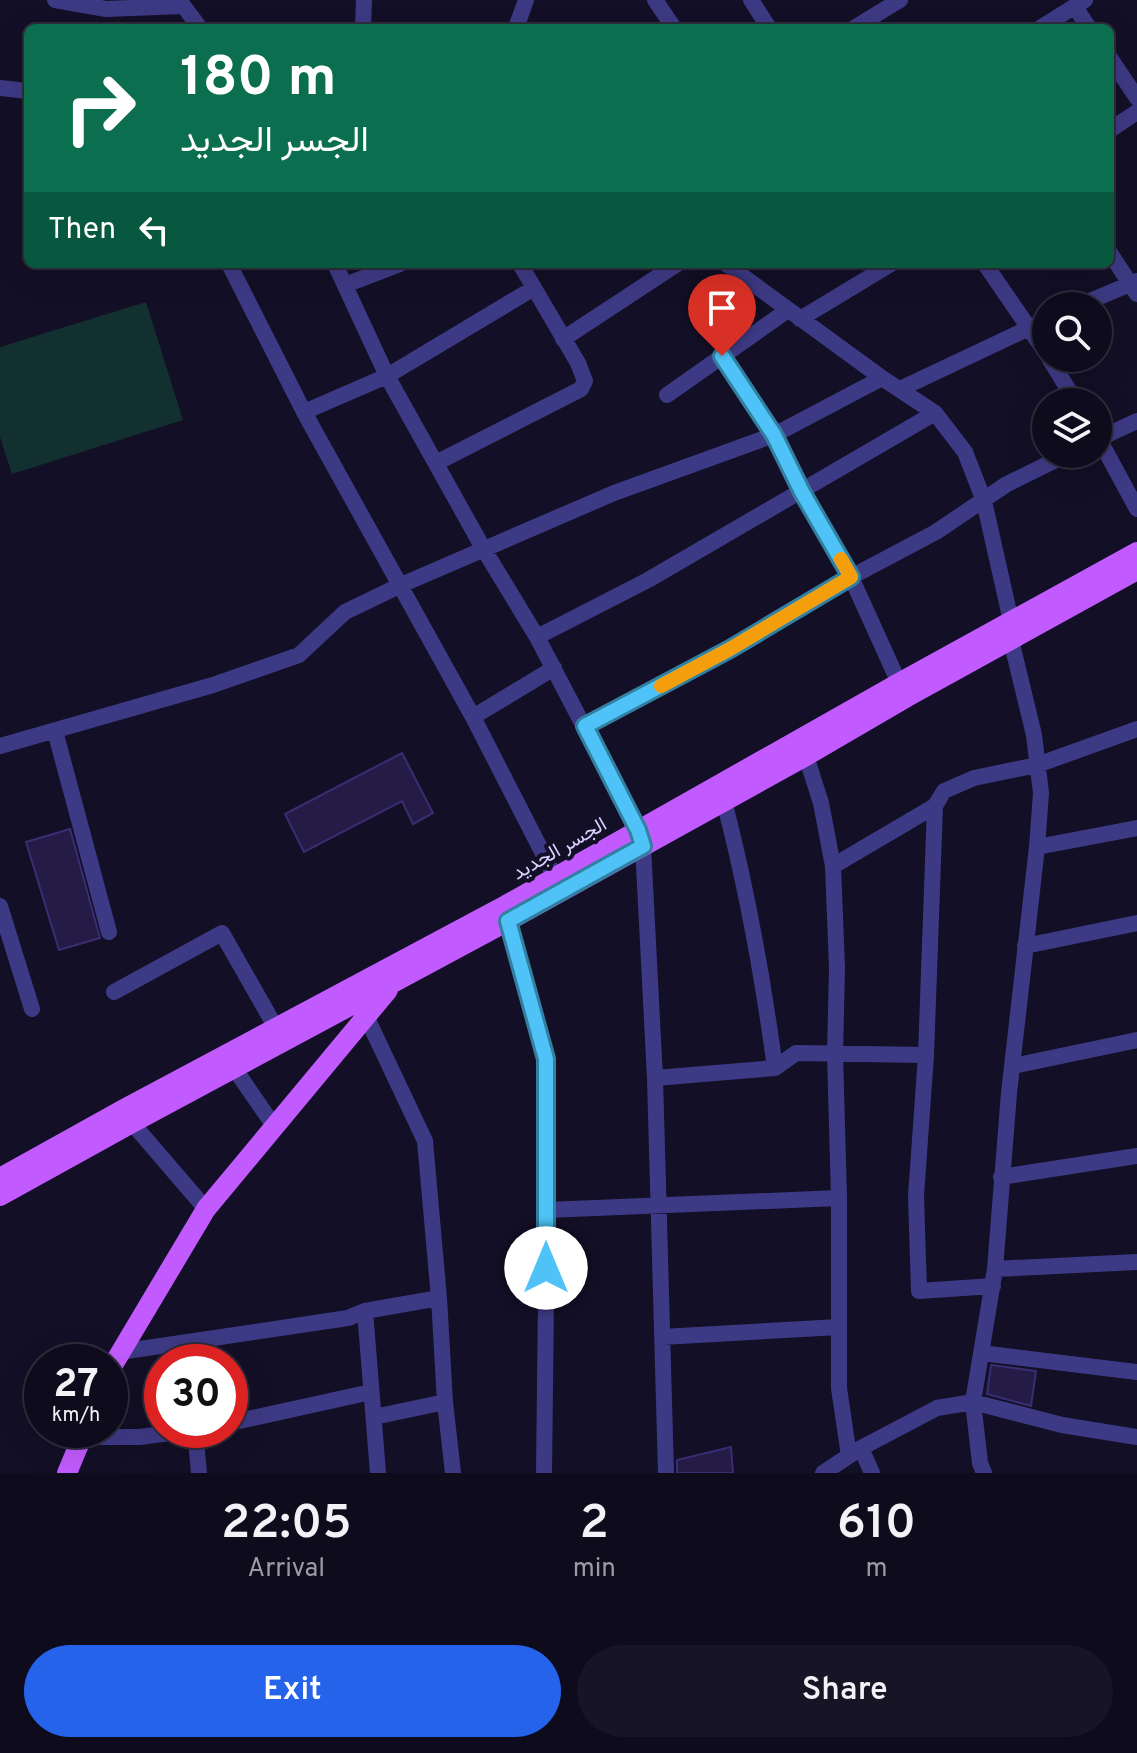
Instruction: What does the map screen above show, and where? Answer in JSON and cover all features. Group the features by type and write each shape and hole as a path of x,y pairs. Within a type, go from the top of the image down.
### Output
{"main road":[{"name":"الجسر الجديد","path":"0,1178 555,877 724,801 806,756 907,697 1137,552"},
{"name":"الجسر الجديد","path":"0,1196 508,921 899,683 1137,570"},
{"path":"125,1344 206,1209 394,983"},
{"path":"67,1473 77,1448"}],"street":[{"path":"55,0 106,9 181,3 197,24"},
{"path":"363,24 364,0"},
{"path":"517,24 526,0"},
{"path":"655,0 671,24"},
{"path":"751,0 766,24"},
{"path":"860,24 899,0"},
{"path":"1046,24 1080,3 1088,24"},
{"path":"1114,64 1137,98"},
{"path":"0,88 24,91"},
{"path":"1114,127 1137,112"},
{"path":"1112,294 1135,286 1114,258"},
{"path":"231,268 304,412 473,717 555,877"},
{"path":"337,268 387,376 554,668 640,838 655,1078 666,1473"},
{"path":"345,285 390,268"},
{"path":"436,463 581,389 585,381 522,268"},
{"path":"563,339 671,268"},
{"path":"731,268 935,413 965,452 984,501 1034,735 1041,793 1037,847 1001,1177 995,1269 973,1402 980,1463 984,1473"},
{"path":"667,395 722,356 883,268"},
{"path":"988,268 1032,330"},
{"path":"304,412 387,376 534,288"},
{"path":"900,389 1030,327"},
{"path":"722,356 774,435 802,492 851,577 899,683"},
{"path":"0,746 213,685 299,655 345,612 401,585 614,493 774,435 882,378"},
{"path":"537,637 648,580 935,413"},
{"path":"1112,432 1137,421"},
{"path":"1112,463 1137,509"},
{"path":"585,726 730,649 851,577 936,532 1007,484 1040,468"},
{"path":"473,717 554,668"},
{"path":"833,866 935,806 944,791 974,778 1037,765 1137,729"},
{"path":"55,731 109,932"},
{"path":"806,756 821,803 833,866 837,968 835,1054 839,1388 855,1452 872,1473"},
{"path":"724,801 738,853 775,1068"},
{"path":"935,806 926,1055 916,1196 919,1291 993,1286"},
{"path":"1037,847 1137,828"},
{"path":"0,906 32,1009"},
{"path":"508,921 546,1059 544,1473"},
{"path":"1025,946 1137,923"},
{"path":"114,992 222,933 276,1028"},
{"path":"367,1018 425,1141 453,1473"},
{"path":"1013,1066 1137,1040"},
{"path":"655,1078 775,1068 796,1053 926,1055"},
{"path":"234,1068 274,1126"},
{"path":"132,1123 206,1209"},
{"path":"1001,1177 1137,1156"},
{"path":"547,1210 839,1198"},
{"path":"995,1269 1137,1262"},
{"path":"128,1359 439,1298"},
{"path":"365,1311 378,1473"},
{"path":"662,1337 839,1327"},
{"path":"981,1353 1137,1372"},
{"path":"248,1419 371,1392"},
{"path":"374,1417 445,1402"},
{"path":"823,1473 937,1408 973,1402 1062,1425 1137,1437"},
{"path":"197,1448 199,1473"}],"green space":[{"path":"146,302 183,420 12,474 0,437 0,347"}],"building":[{"path":"402,753 433,813 413,824 402,801 304,852 285,814"},
{"path":"70,829 100,938 59,950 26,842"},
{"path":"991,1365 1036,1371 1031,1406 987,1394"},
{"path":"731,1447 733,1473 677,1473 677,1460"}],"slow traffic":[{"path":"661,686 851,577 841,559"}],"route":[{"path":"546,1268 546,1059 508,921 643,846 638,830 585,726 730,649 851,577 802,492 774,435 722,356"}]}
